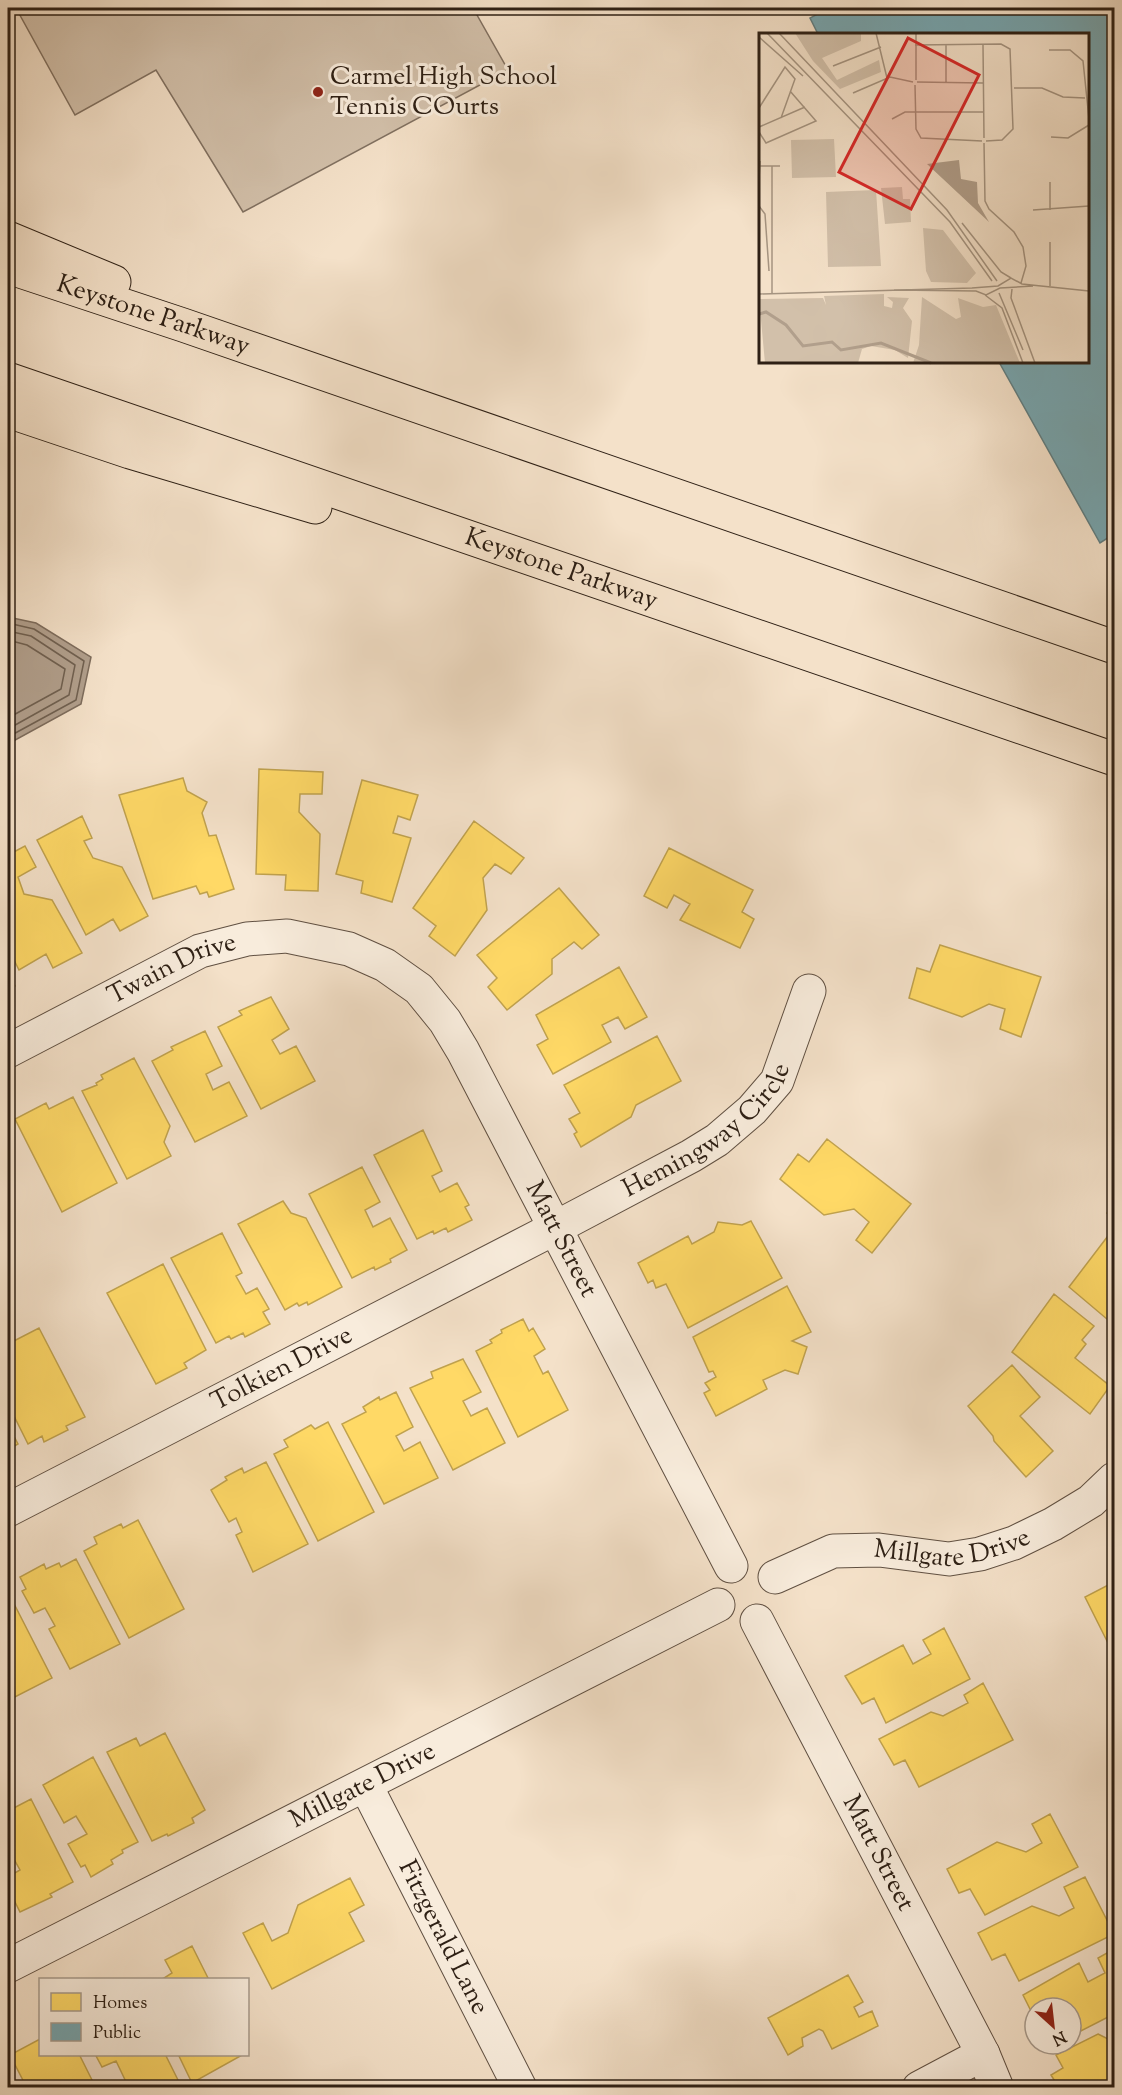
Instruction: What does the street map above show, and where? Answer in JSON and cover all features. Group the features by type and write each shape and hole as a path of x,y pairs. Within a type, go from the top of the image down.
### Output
{"highway":[{"path":"8,238 344,381"},
{"name":"Keystone Parkway","path":"8,267 1114,647"},
{"name":"Keystone Parkway","path":"8,379 1114,759"},
{"path":"8,411 130,452 811,654"}],"street":[{"name":"Twain Drive","path":"8,1051 200,951 247,939 287,936 350,949"},
{"name":"Matt Street","path":"350,949 385,965 419,989 445,1021 463,1051 731,1566"},
{"name":"Hemingway Circle","path":"555,1228 691,1156 717,1140 752,1110 777,1080 809,991"},
{"name":"Tolkien Drive","path":"8,1510 555,1228"},
{"name":"Millgate Drive","path":"775,1577 833,1551 879,1550 949,1559 980,1554 1014,1543 1053,1524 1091,1501 1114,1479"},
{"path":"743,1562 754,1562 764,1566 775,1577 778,1593 776,1604 770,1613 757,1621 751,1623 731,1619 718,1605 716,1586 720,1577 731,1566 743,1562"},
{"name":"Millgate Drive","path":"8,1966 366,1786 718,1605"},
{"name":"Matt Street","path":"757,1621 983,2054 997,2088"},
{"name":"Fitzgerald Lane","path":"366,1786 520,2088"},
{"path":"919,2088 983,2054"}],"shaded area":[{"name":"Carmel High School Tennis COurts","path":"16,8 473,8 508,70 243,212 156,70 75,115"}],"water":[{"path":"8,617 36,623 91,657 81,704 8,744"}],"building: Homes":[{"path":"259,769 323,772 322,794 300,794 299,812 320,834 318,891 285,890 286,875 256,874"},
{"path":"183,778 187,791 207,802 202,813 209,836 216,835 234,889 209,897 207,892 200,894 196,886 153,899 119,795"},
{"path":"362,780 418,795 410,820 398,816 393,833 411,838 392,902 361,893 363,881 336,874"},
{"path":"82,816 92,838 84,841 93,858 122,867 148,916 120,931 113,919 86,935 37,840"},
{"path":"474,821 524,858 511,874 495,864 483,878 487,910 455,956 429,936 436,926 413,908"},
{"path":"25,846 36,867 18,877 24,894 52,900 82,953 53,968 46,954 19,970 8,948 8,855"},
{"path":"669,848 753,890 742,912 754,919 740,948 680,920 690,904 674,895 667,908 644,896"},
{"path":"559,888 599,935 582,949 574,942 552,959 552,974 507,1010 488,987 497,978 477,955"},
{"path":"940,945 1041,977 1021,1037 1000,1029 1005,1009 989,1004 962,1017 909,998 917,968 930,972"},
{"path":"619,967 647,1017 625,1029 618,1017 602,1025 611,1042 553,1074 537,1045 548,1039 536,1015"},
{"path":"8,972 15,986 8,990"},
{"path":"271,997 289,1029 272,1040 280,1054 296,1046 315,1081 261,1109 218,1027 242,1015 239,1011"},
{"path":"205,1031 222,1066 206,1074 213,1090 229,1082 247,1116 195,1142 152,1061 173,1050 171,1047"},
{"path":"657,1036 681,1081 636,1105 631,1117 581,1147 574,1134 577,1132 569,1119 580,1113 564,1085"},
{"path":"134,1058 170,1126 164,1142 171,1156 127,1179 82,1091 97,1085 96,1083 103,1079 101,1075"},
{"path":"73,1097 117,1183 62,1212 15,1119 46,1103 49,1109"},
{"path":"423,1130 442,1171 432,1176 440,1192 457,1183 469,1205 465,1207 472,1220 448,1232 446,1228 434,1234 433,1231 417,1239 374,1155"},
{"path":"827,1139 911,1204 872,1253 856,1240 869,1222 854,1209 824,1215 780,1179 798,1154 809,1162"},
{"path":"362,1167 380,1202 365,1210 373,1227 390,1218 407,1250 390,1259 391,1262 375,1270 374,1267 352,1278 309,1194"},
{"path":"283,1201 291,1213 306,1218 342,1287 308,1305 307,1302 299,1306 297,1303 285,1310 238,1224"},
{"path":"1114,1202 1114,1219 1107,1213"},
{"path":"751,1221 782,1278 688,1328 666,1284 656,1288 653,1280 648,1283 638,1263 688,1236 692,1244 714,1232 718,1222 742,1225"},
{"path":"1111,1232 1114,1235 1114,1325 1069,1287"},
{"path":"222,1233 242,1273 236,1276 246,1294 257,1288 269,1309 263,1312 270,1324 245,1337 243,1333 231,1339 229,1336 216,1343 171,1258"},
{"path":"163,1264 206,1350 184,1363 187,1368 156,1384 107,1293"},
{"path":"787,1286 811,1332 792,1341 807,1347 798,1374 785,1370 763,1380 767,1389 716,1416 704,1393 710,1390 705,1383 716,1377 713,1371 709,1372 693,1337"},
{"path":"1054,1294 1094,1326 1082,1340 1086,1344 1075,1358 1110,1386 1090,1414 1012,1352"},
{"path":"523,1319 529,1331 533,1328 545,1349 534,1356 543,1374 548,1371 568,1410 518,1437 476,1351 492,1343 490,1340 502,1333 501,1330"},
{"path":"39,1328 85,1417 66,1426 68,1430 44,1442 42,1436 28,1444 8,1404 8,1344"},
{"path":"463,1359 481,1392 463,1401 471,1416 487,1408 505,1443 453,1470 410,1388 433,1378 431,1372"},
{"path":"1012,1365 1040,1397 1020,1416 1053,1451 1026,1477 994,1441 993,1436 968,1406"},
{"path":"396,1392 413,1427 396,1436 404,1451 420,1442 438,1478 384,1504 342,1424 366,1412 363,1407 379,1397 380,1400"},
{"path":"328,1422 374,1512 318,1541 274,1454 288,1447 284,1440 311,1425 315,1429"},
{"path":"8,1425 18,1444 8,1450"},
{"path":"266,1462 308,1544 253,1572 236,1535 242,1532 236,1518 229,1522 211,1490 227,1480 225,1477 242,1468 244,1473"},
{"path":"138,1520 184,1609 129,1638 84,1551 97,1544 94,1537 121,1524 123,1528"},
{"path":"76,1559 120,1644 70,1669 49,1629 55,1626 45,1608 34,1613 22,1591 26,1589 20,1577 44,1564 46,1569 59,1563 61,1567"},
{"path":"1114,1582 1114,1655 1085,1597"},
{"path":"8,1592 52,1678 9,1700 8,1698"},
{"path":"944,1628 970,1679 886,1723 874,1698 862,1704 845,1676 903,1645 913,1664 931,1654 923,1640"},
{"path":"983,1683 1013,1740 919,1787 905,1760 894,1765 879,1739 931,1712 943,1716 968,1703 964,1695"},
{"path":"165,1733 205,1810 192,1818 194,1823 152,1841 107,1752 136,1738 140,1746"},
{"path":"93,1757 138,1842 122,1850 123,1853 111,1860 113,1864 91,1877 85,1865 81,1867 68,1844 87,1834 76,1816 64,1823 43,1785"},
{"path":"31,1799 73,1882 50,1894 52,1897 20,1912 8,1888 8,1877 20,1870 11,1854 8,1855 8,1811"},
{"path":"1050,1814 1078,1867 985,1915 970,1889 959,1893 947,1869 997,1842 1026,1852 1042,1843 1032,1824"},
{"path":"1085,1877 1114,1934 1019,1981 1005,1954 992,1960 978,1933 1032,1906 1059,1916 1074,1908 1064,1887"},
{"path":"350,1878 364,1905 349,1913 364,1941 272,1989 243,1933 263,1923 272,1941 288,1933 298,1905"},
{"path":"192,1946 208,1978 164,1978 172,1973 165,1960"},
{"path":"1114,1949 1114,2014 1083,2030 1083,1996 1024,1996 1079,1963 1088,1982 1105,1973 1098,1958"},
{"path":"848,1975 863,2002 854,2007 859,2017 872,2011 878,2026 832,2049 823,2031 819,2029 802,2038 803,2046 788,2055 768,2018"},
{"path":"1098,2034 1110,2040 1114,2038 1114,2088 1059,2088 1051,2075 1063,2068 1057,2056 1083,2056 1083,2042"},
{"path":"39,2040 39,2056 80,2056 96,2088 27,2088 10,2055"},
{"path":"96,2056 166,2056 181,2086 129,2088 116,2061 102,2067"},
{"path":"179,2056 240,2056 192,2083"}],"building: Public":[{"path":"829,8 1114,8 1114,534 1100,543 1000,363 1089,363 1089,33 818,33 810,18"}],"place":[{"name":"Carmel High School Tennis COurts","path":"318,92"}]}
